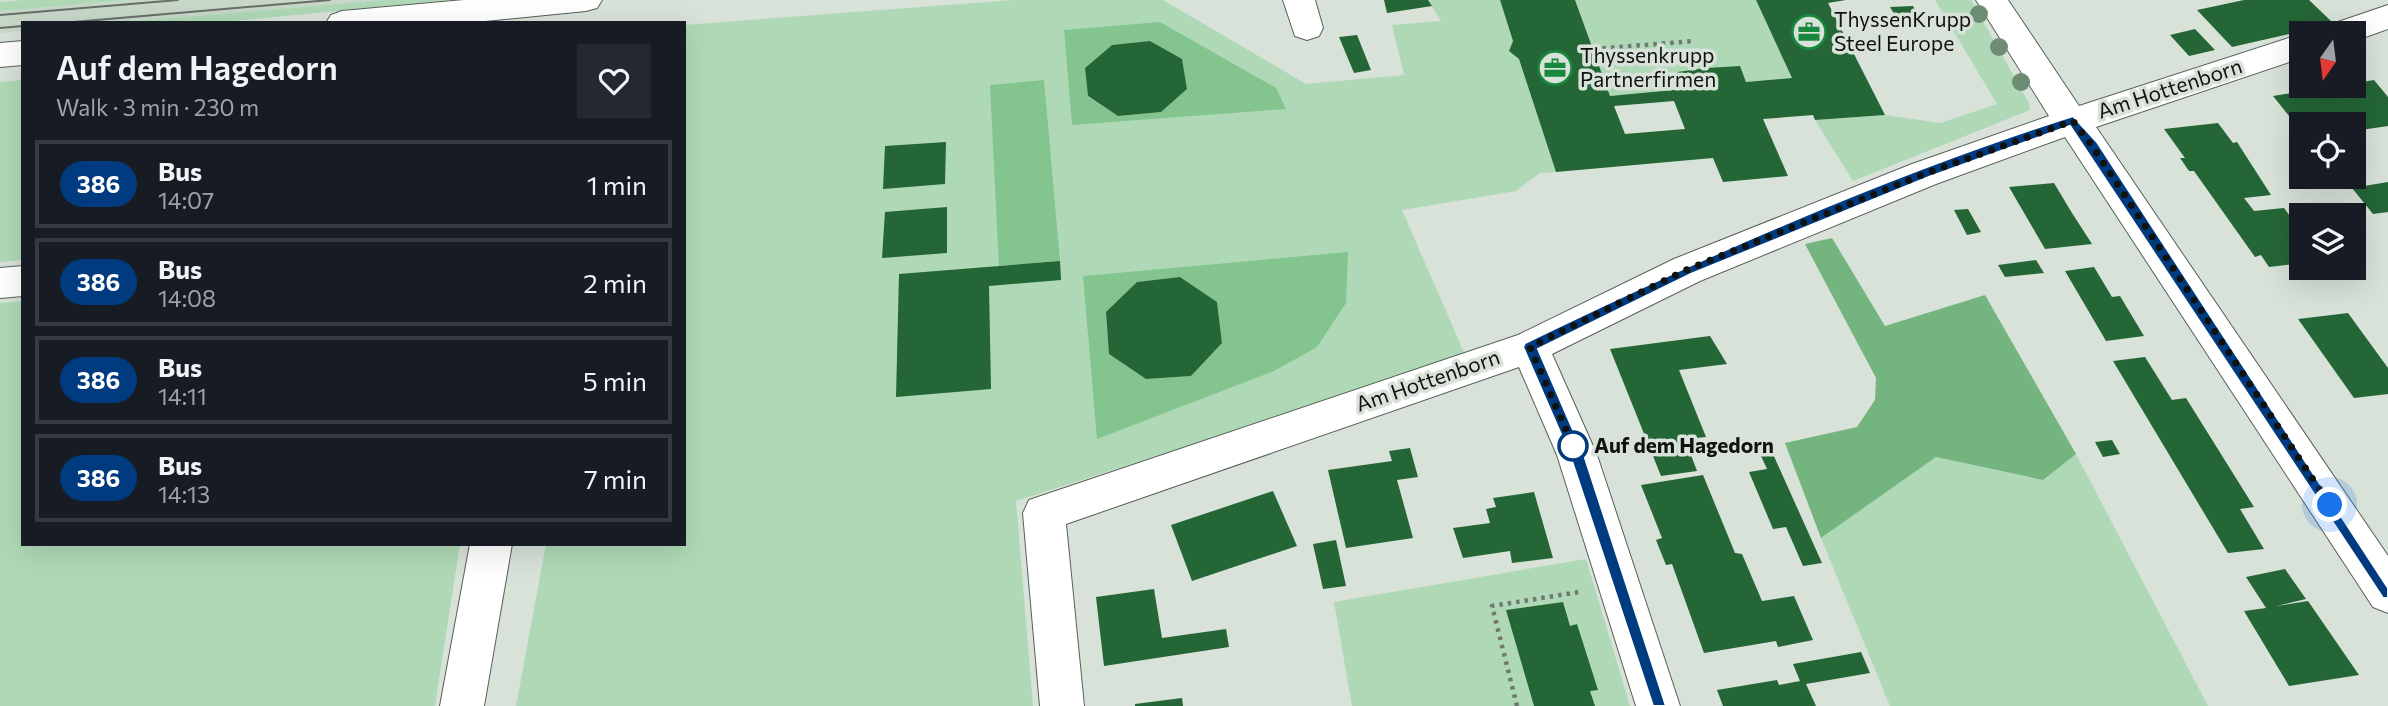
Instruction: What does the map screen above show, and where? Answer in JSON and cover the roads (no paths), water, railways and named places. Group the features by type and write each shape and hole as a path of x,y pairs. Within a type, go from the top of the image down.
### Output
{"street":[{"path":"363,21 586,0"},
{"path":"1992,0 2055,100 2092,146 2388,593"},
{"path":"2366,24 2388,17"},
{"name":"Am Hottenborn","path":"1062,706 1044,513 1530,347 1686,270 1924,174 2073,121 2289,50"},
{"path":"0,55 21,52"},
{"path":"0,283 21,281"},
{"path":"1530,347 1577,455 1658,706"},
{"path":"462,706 491,546"}],"tram line":[{"path":"0,15 178,0"},
{"path":"85,21 330,0"},
{"path":"0,28 21,26"}],"place":[{"name":"ThyssenKrupp Steel Europe","path":"1809,32"},
{"name":"Thyssenkrupp Partnerfirmen","path":"1555,68"},
{"name":"Auf dem Hagedorn","path":"1573,446"}]}
